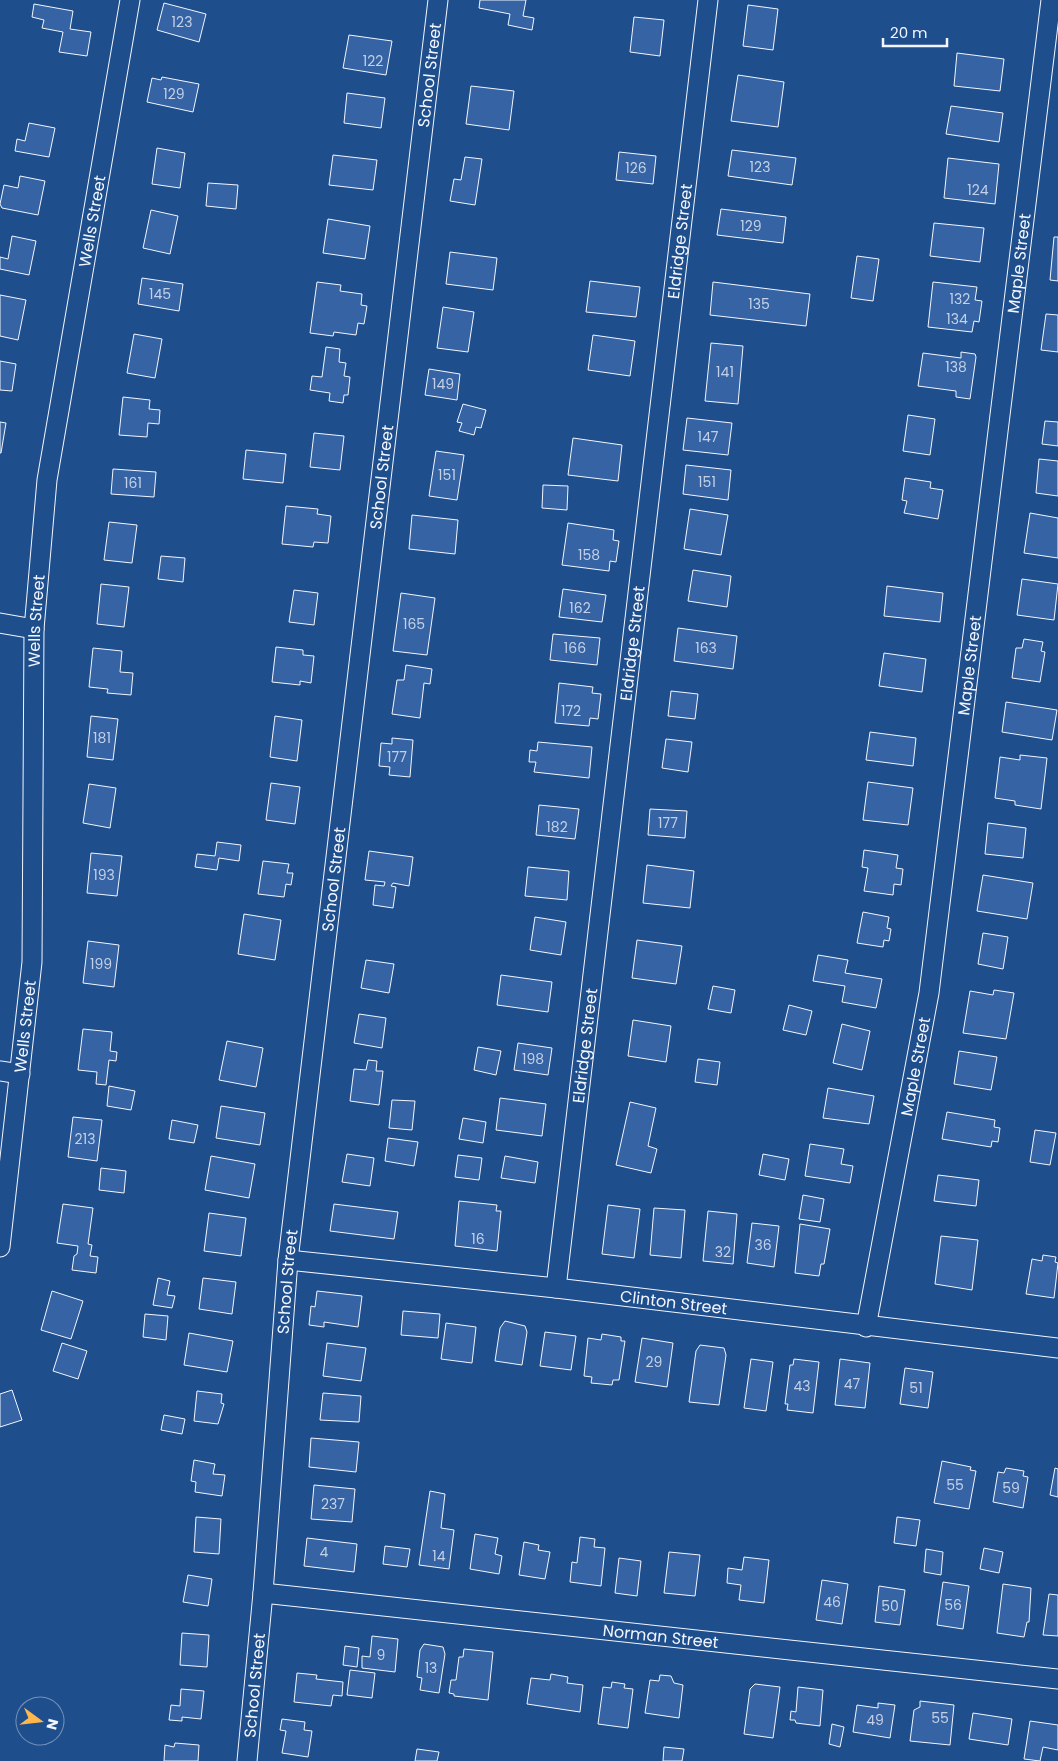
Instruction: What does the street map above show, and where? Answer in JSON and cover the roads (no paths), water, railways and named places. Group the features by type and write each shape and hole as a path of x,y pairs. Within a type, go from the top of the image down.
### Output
{"street":[{"name":"Wells Street","path":"0,1248 32,962 34,630 47,480 130,0"},
{"name":"School Street","path":"246,1761 263,1593 288,1260 438,0"},
{"name":"Eldridge Street","path":"556,1288 708,0"},
{"name":"Maple Street","path":"866,1327 929,993 1051,0"},
{"path":"0,623 34,630"},
{"path":"0,1070 20,1074"},
{"name":"Clinton Street","path":"288,1260 556,1288 866,1327 1058,1348"},
{"name":"Norman Street","path":"263,1593 1058,1679"}]}
